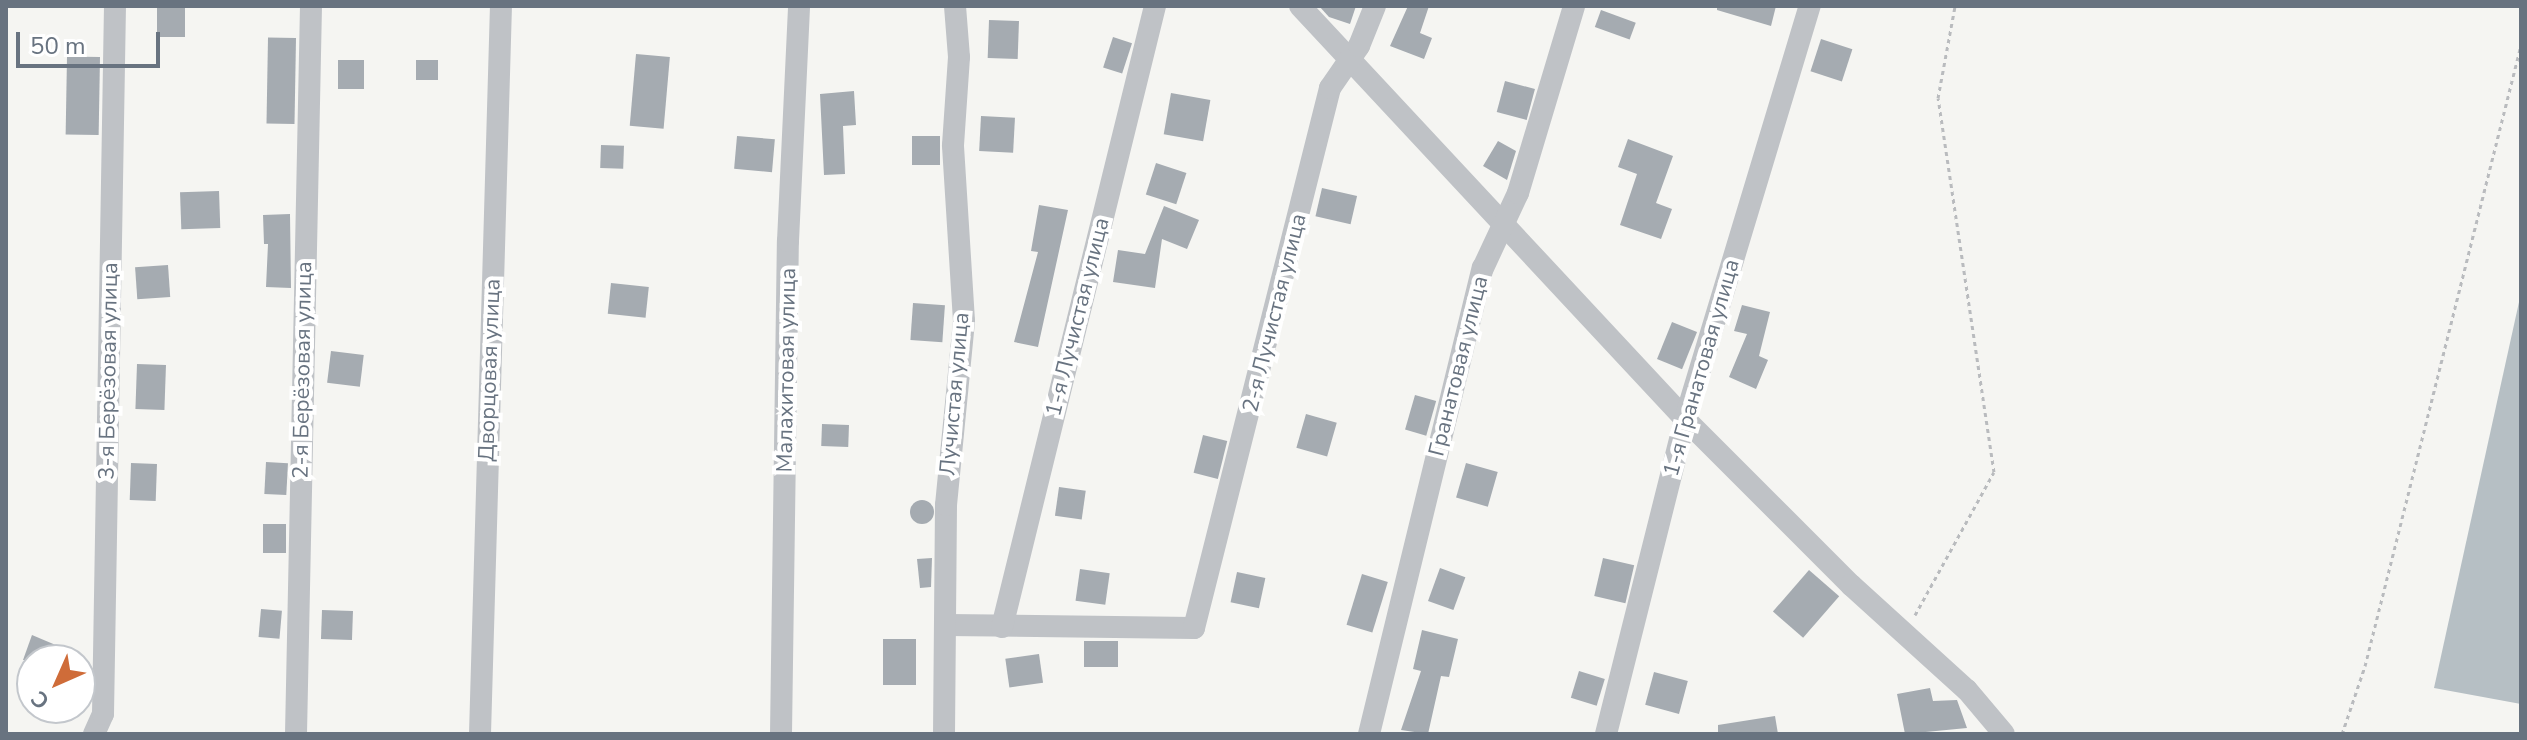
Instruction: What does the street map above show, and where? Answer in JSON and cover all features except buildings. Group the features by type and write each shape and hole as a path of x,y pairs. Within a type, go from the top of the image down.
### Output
{"street":[{"name":"3-я Берёзовая улица","path":"94,734 103,714 115,6"},
{"name":"2-я Берёзовая улица","path":"296,734 311,6"},
{"name":"Дворцовая улица","path":"480,734 501,6"},
{"name":"Малахитовая улица","path":"781,734 788,241 799,6"},
{"name":"Лучистая улица","path":"944,734 948,460 964,321 953,145 959,57 955,6"},
{"name":"1-я Лучистая улица","path":"1002,627 1155,6"},
{"path":"1300,6 1685,419 1851,585 1906,632 2004,734"},
{"name":"2-я Лучистая улица","path":"1002,627 1194,628 1330,88 1349,59 1375,6"},
{"name":"Гранатовая улица","path":"1369,734 1483,268 1518,193 1574,6"},
{"name":"1-я Гранатовая улица","path":"1606,734 1685,419 1810,6"},
{"path":"947,625 1002,627"}],"path":[{"path":"1906,632 1994,472 1938,98 1955,6"},
{"path":"2342,734 2365,666 2521,45"}],"shaded area":[{"path":"2521,293 2521,704 2434,688"}]}
